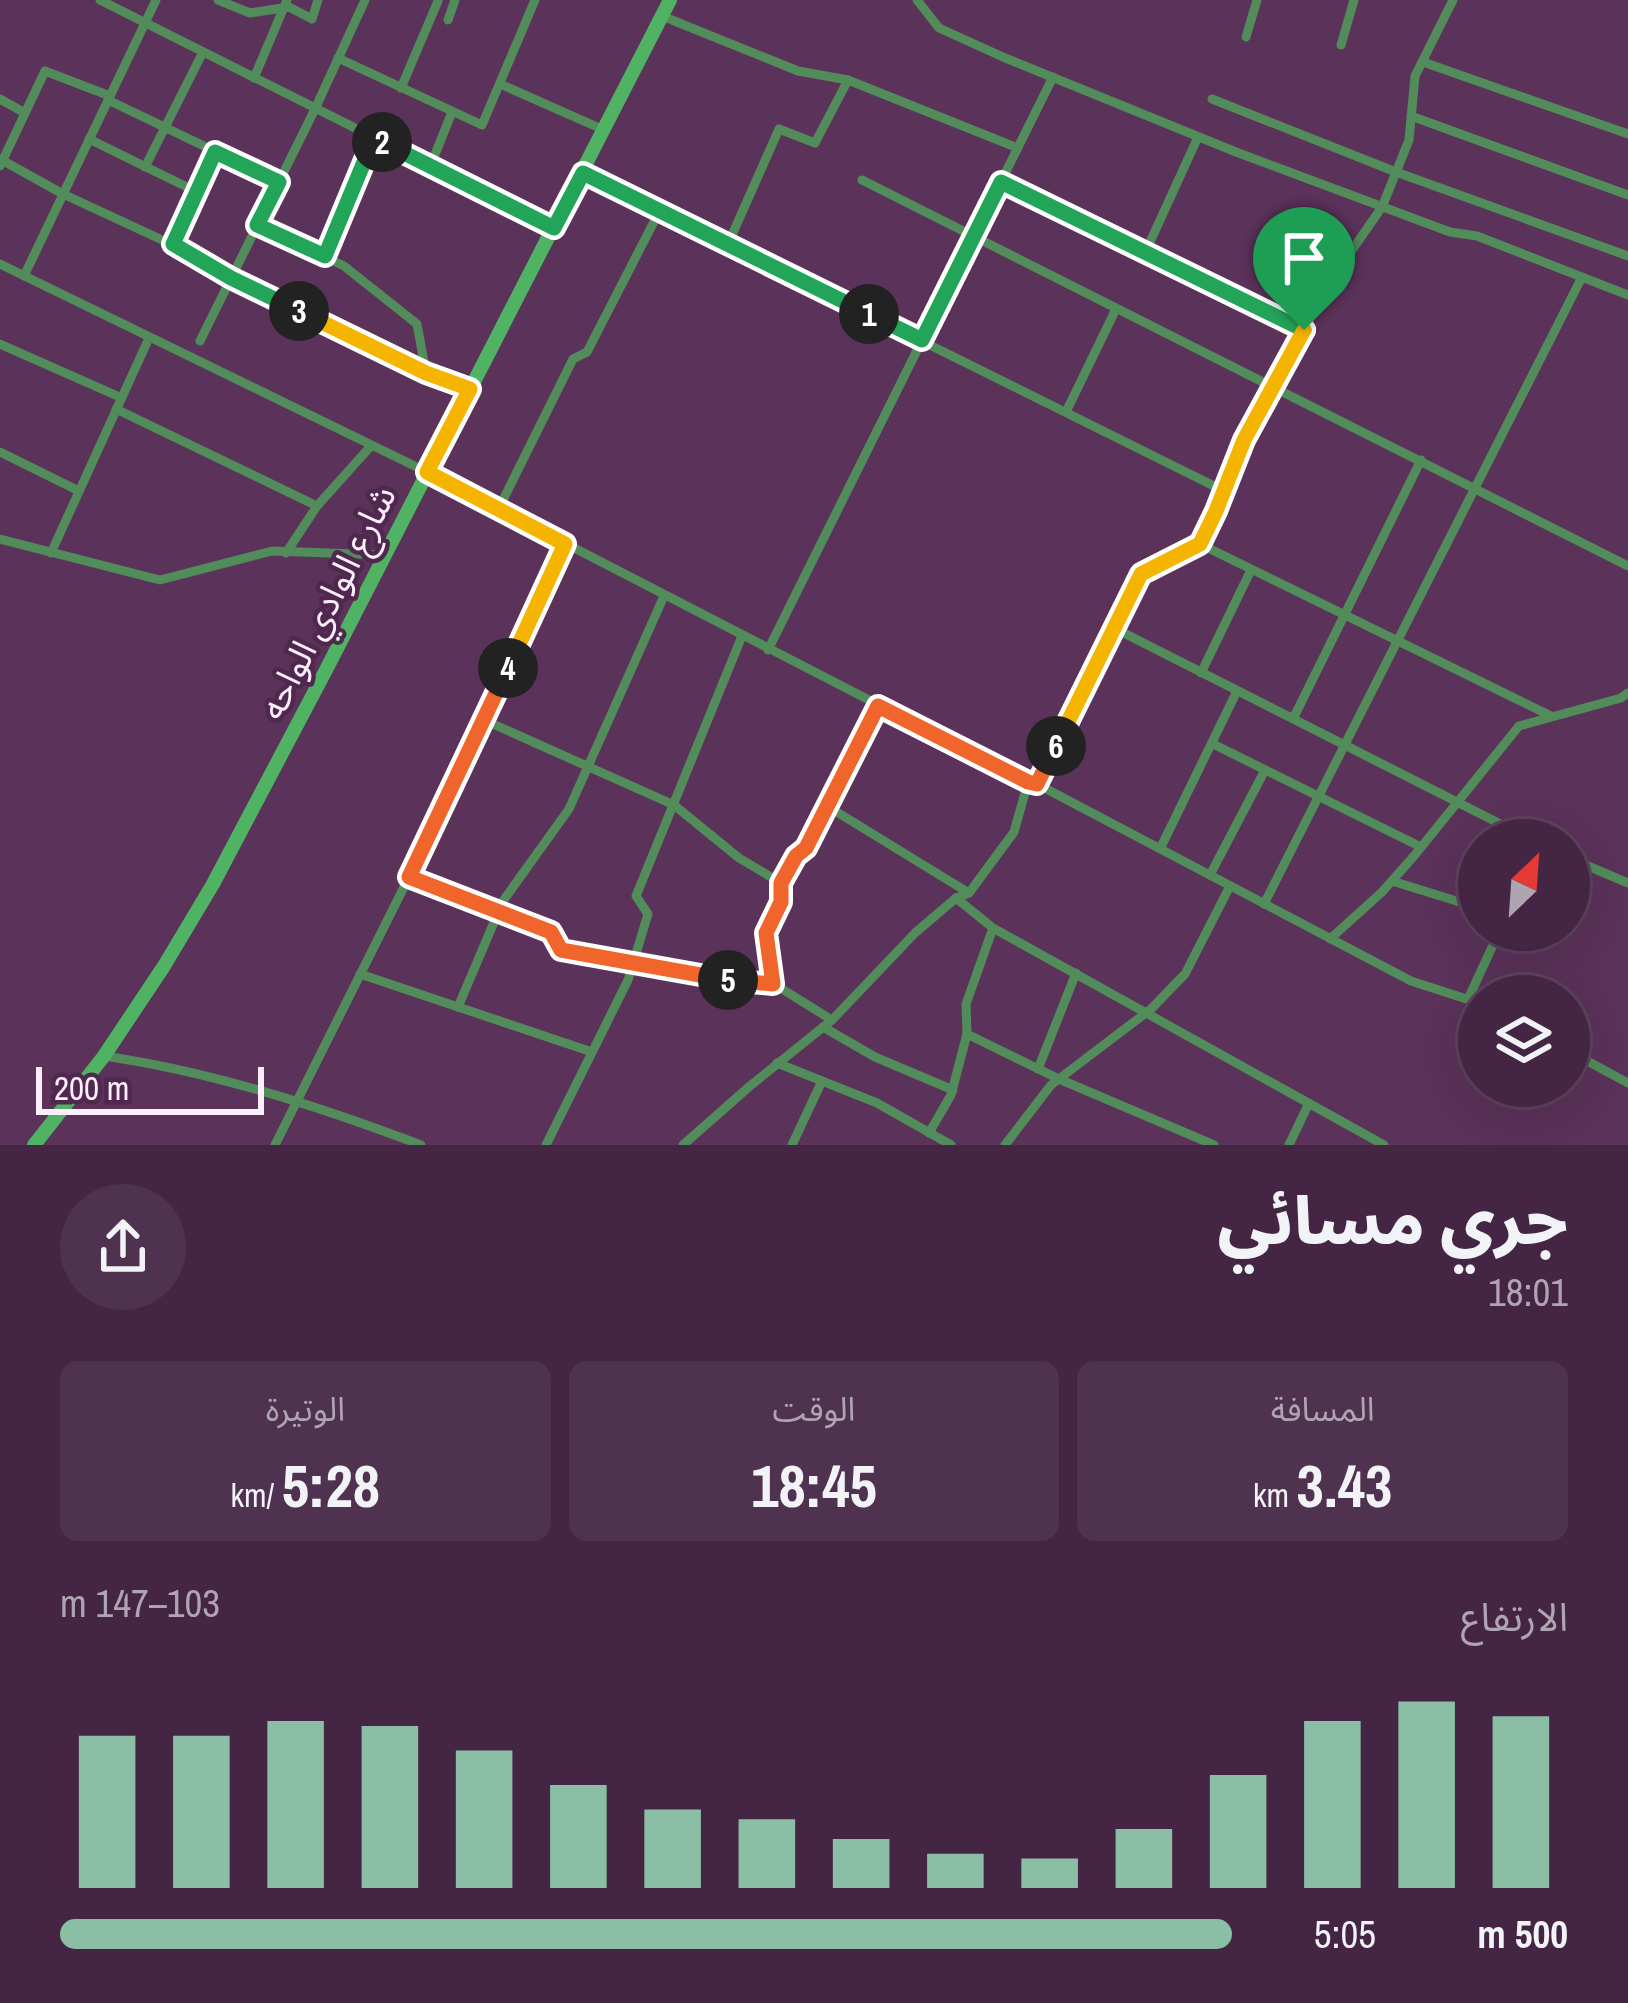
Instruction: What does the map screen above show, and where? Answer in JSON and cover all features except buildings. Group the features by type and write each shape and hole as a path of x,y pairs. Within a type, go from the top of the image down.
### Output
{"main road":[{"name":"شارع الوادي الواحه","path":"34,1145 104,1056 213,884 670,0"}],"street":[{"path":"100,0 554,228"},
{"path":"24,275 156,0"},
{"path":"222,1 250,13 285,4 312,19 318,0"},
{"path":"200,340 365,0"},
{"path":"401,88 437,0 454,3 448,20"},
{"path":"338,58 482,125 535,0"},
{"path":"917,0 939,28 1053,77 1382,207 1450,232 1477,236 1628,295"},
{"path":"1246,37 1257,0"},
{"path":"1341,45 1354,0"},
{"path":"683,1145 827,1023 915,933 956,898 969,893 1014,832 1032,783 1141,574 1200,544 1244,440 1327,286 1382,207 1409,140 1415,76 1454,0"},
{"path":"254,78 285,4"},
{"path":"662,16 798,71 848,80 1018,148"},
{"path":"146,167 203,52"},
{"path":"1423,62 1628,134"},
{"path":"279,182 45,71 1,162 426,373 470,389"},
{"path":"768,650 1053,77"},
{"path":"728,244 779,129 815,143 848,80"},
{"path":"500,84 604,130"},
{"path":"0,99 26,113"},
{"path":"1212,99 1628,256"},
{"path":"430,167 452,112"},
{"path":"1411,116 1628,195"},
{"path":"1145,253 1198,137"},
{"path":"325,256 374,138"},
{"path":"89,140 197,192"},
{"path":"173,244 215,152"},
{"path":"583,173 1224,491"},
{"path":"862,180 1628,566"},
{"path":"1001,182 1304,330"},
{"path":"499,511 573,359 587,352 660,210"},
{"path":"257,225 344,266 417,324 426,373"},
{"path":"0,264 427,472 1411,981 1458,995"},
{"path":"1264,904 1582,277"},
{"path":"1066,412 1116,309"},
{"path":"51,553 149,338"},
{"path":"0,344 317,506"},
{"path":"286,553 317,506 370,447"},
{"path":"0,452 79,490"},
{"path":"1293,719 1421,460"},
{"path":"0,539 160,580 272,551 386,555"},
{"path":"274,1145 409,877 565,544"},
{"path":"1200,544 1553,716"},
{"path":"1201,673 1251,569"},
{"path":"458,1007 503,901 569,809 664,596"},
{"path":"1114,628 1490,819"},
{"path":"546,1145 628,980 648,914 636,896 742,636"},
{"path":"1160,849 1237,691"},
{"path":"1330,939 1392,881 1519,726 1628,693"},
{"path":"773,984 766,933 781,902 781,883 806,848 878,706"},
{"path":"484,720 674,805 740,858 781,883"},
{"path":"1213,744 1421,847"},
{"path":"1210,875 1265,770"},
{"path":"827,806 969,893"},
{"path":"1590,867 1628,883"},
{"path":"409,877 551,932 561,950 773,984 875,1057 952,1090"},
{"path":"1392,881 1458,901"},
{"path":"1005,1145 1051,1085 1148,1011 1185,974 1230,886"},
{"path":"956,898 993,928 1384,1145"},
{"path":"928,1132 952,1090 967,1034 966,1004 993,928"},
{"path":"1038,1069 1076,973"},
{"path":"360,974 592,1052"},
{"path":"967,1034 1214,1145"},
{"path":"104,1056 167,1065 296,1101 421,1145"},
{"path":"1590,1062 1628,1083"},
{"path":"777,1063 877,1103 951,1145"},
{"path":"792,1145 822,1082"},
{"path":"1289,1145 1309,1103"}],"route":[{"path":"374,138 554,228 583,173 922,340 1001,182 1304,330 1244,440 1200,544 1141,574 1037,784 878,706 806,848 781,883 781,902 766,933 773,984 740,982 561,950 551,932 409,877 565,544 427,472 470,389 426,373 231,278 173,244 215,152 279,182 257,225 325,256 374,138"}]}
